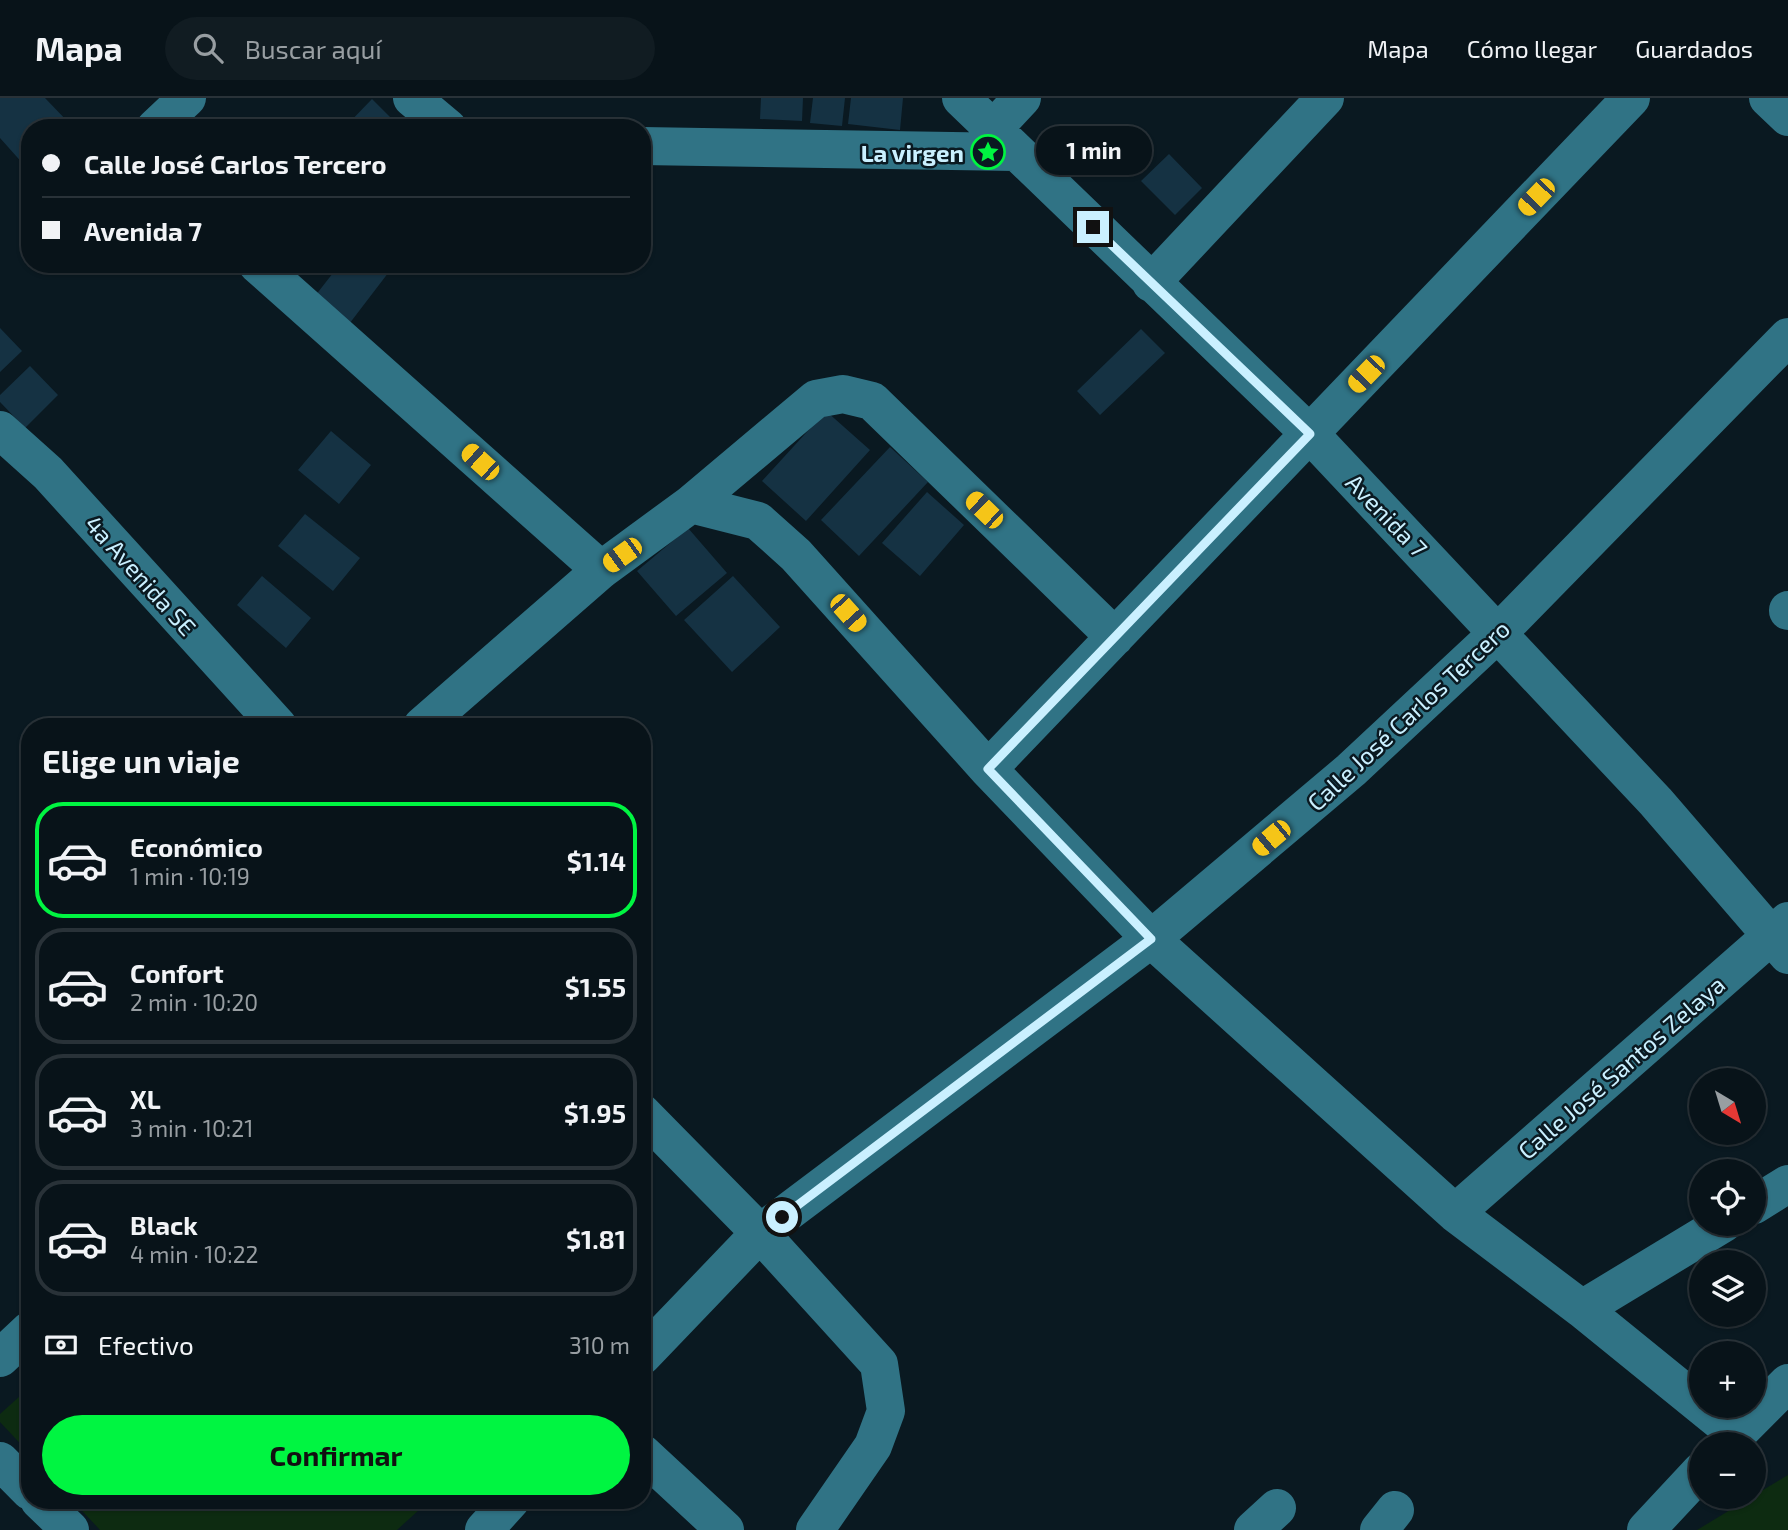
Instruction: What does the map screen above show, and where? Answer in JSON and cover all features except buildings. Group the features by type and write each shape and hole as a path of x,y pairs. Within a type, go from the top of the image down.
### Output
{"street":[{"path":"165,119 187,98"},
{"path":"412,98 437,119"},
{"name":"Avenida 7","path":"961,98 1310,434 1499,632 1782,938"},
{"path":"651,146 1004,141 1022,98"},
{"path":"1151,283 1325,98"},
{"path":"988,769 1631,98"},
{"path":"1768,98 1788,117"},
{"path":"267,273 601,570"},
{"name":"Calle José Carlos Tercero","path":"651,1347 760,1233 1151,939 1351,770 1499,632 1788,337"},
{"path":"431,718 601,570 691,504 816,399 843,394 872,401 1115,637"},
{"name":"4a Avenida SE","path":"0,430 48,473 271,718"},
{"path":"691,504 758,521 796,555 988,769 1151,939 1455,1213 1582,1309 1723,1432"},
{"name":"Calle José Santos Zelaya","path":"1455,1213 1782,938"},
{"path":"651,1122 760,1233 879,1364 886,1411 873,1446 815,1530"},
{"path":"1766,1198 1788,1184"},
{"path":"1582,1309 1703,1236"},
{"path":"0,1358 21,1338"},
{"path":"1738,1432 1788,1383"},
{"path":"0,1461 21,1481"},
{"path":"651,1461 725,1530"},
{"path":"1646,1530 1689,1484"},
{"path":"48,1509 70,1530"},
{"path":"484,1530 503,1509"}],"green space":[{"path":"21,1395 21,1444 0,1422 0,1414"},
{"path":"1788,1475 1788,1530 1697,1530 1732,1509 1766,1509 1766,1488"},
{"path":"80,1509 420,1509 397,1530 100,1530"}],"place":[{"name":"La virgen","path":"988,152"}],"route":[{"path":"782,1217 1151,939 988,769 1310,434 1093,227"}]}
